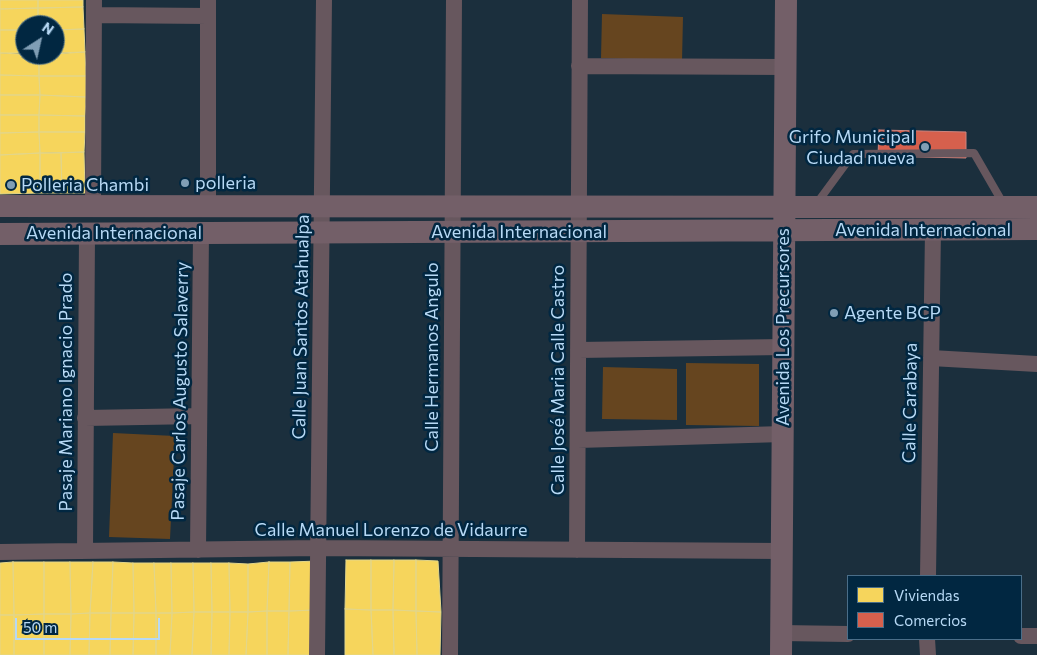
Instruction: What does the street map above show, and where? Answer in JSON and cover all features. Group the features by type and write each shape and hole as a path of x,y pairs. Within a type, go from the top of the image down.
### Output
{"main road":[{"name":"Avenida Los Precursores","path":"781,644 786,0"},
{"name":"Avenida Internacional","path":"0,206 1037,207"},
{"name":"Avenida Internacional","path":"0,234 1037,229"}],"street":[{"name":"Calle Juan Santos Atahualpa","path":"317,655 324,0"},
{"name":"Calle Hermanos Angulo","path":"450,655 454,0"},
{"name":"Calle José Maria Calle Castro","path":"577,550 580,0"},
{"path":"93,206 94,7 208,8 208,206"},
{"path":"579,66 785,66"},
{"name":"Calle Carabaya","path":"928,575 933,230"},
{"name":"Pasaje Mariano Ignacio Prado","path":"85,551 86,233"},
{"name":"Pasaje Carlos Augusto Salaverry","path":"198,550 201,233"},
{"path":"578,350 783,347"},
{"path":"931,358 1037,364"},
{"path":"85,418 199,416"},
{"path":"578,440 783,434"},
{"name":"Calle Manuel Lorenzo de Vidaurre","path":"0,552 319,548 782,551"},
{"path":"781,644 847,634"},
{"path":"1022,636 1037,636"},
{"path":"927,640 928,655"}],"lane":[{"path":"815,207 853,154 965,153 974,153 1005,207"}],"shaded area":[{"path":"602,14 683,17 682,61 601,58"},
{"path":"686,363 759,364 759,426 686,425"},
{"path":"603,367 677,369 677,420 602,419"},
{"path":"113,433 175,436 170,539 109,537"}],"building: Viviendas":[{"path":"0,0 38,0 38,8 0,9"},
{"path":"38,0 83,0 83,7 38,8"},
{"path":"83,7 84,29 65,30 65,15 38,15 38,8"},
{"path":"38,8 38,15 15,15 15,30 0,30 0,9"},
{"path":"84,29 85,52 65,53 65,30"},
{"path":"0,30 15,30 15,53 0,53"},
{"path":"85,52 86,76 39,76 39,65 65,65 65,53"},
{"path":"0,53 15,54 15,65 39,65 39,76 0,75"},
{"path":"0,75 39,76 40,95 0,95"},
{"path":"39,76 86,76 86,97 40,95"},
{"path":"0,95 40,95 39,115 0,115"},
{"path":"40,95 86,97 85,116 39,115"},
{"path":"0,115 39,115 39,132 0,133"},
{"path":"39,115 85,116 85,132 39,132"},
{"path":"39,132 40,153 0,155 0,133"},
{"path":"39,132 85,132 84,152 40,153"},
{"path":"84,152 85,193 62,193 61,153"},
{"path":"40,153 40,193 0,194 0,155"},
{"path":"40,153 61,153 62,193 40,193"},
{"path":"346,560 371,560 371,610 345,609"},
{"path":"371,560 394,560 393,610 371,610"},
{"path":"394,560 416,560 416,611 393,610"},
{"path":"416,560 438,561 441,612 416,611"},
{"path":"318,561 316,610 289,611 290,562"},
{"path":"13,562 14,615 0,615 0,563"},
{"path":"13,562 44,562 44,614 14,615"},
{"path":"44,562 70,562 71,614 44,614"},
{"path":"70,562 93,562 90,613 71,614"},
{"path":"93,562 113,562 111,613 90,613"},
{"path":"113,562 133,563 134,613 111,613"},
{"path":"269,562 267,611 248,612 248,564"},
{"path":"269,562 290,562 289,611 267,611"},
{"path":"133,563 154,563 156,613 134,613"},
{"path":"154,563 171,563 172,613 156,613"},
{"path":"171,563 193,563 194,612 172,613"},
{"path":"193,563 211,563 212,612 194,612"},
{"path":"211,563 229,563 230,612 212,612"},
{"path":"229,563 248,564 248,612 230,612"},
{"path":"345,609 371,610 373,655 345,655"},
{"path":"316,610 317,655 288,655 289,611"},
{"path":"371,610 393,610 394,655 373,655"},
{"path":"393,610 416,611 417,655 394,655"},
{"path":"267,611 267,655 246,655 248,612"},
{"path":"267,611 289,611 288,655 267,655"},
{"path":"416,611 441,612 440,655 417,655"},
{"path":"194,612 192,655 170,655 172,613"},
{"path":"194,612 212,612 211,655 192,655"},
{"path":"212,612 230,612 229,655 211,655"},
{"path":"230,612 248,612 246,655 229,655"},
{"path":"90,613 89,655 70,655 71,614"},
{"path":"90,613 111,613 110,655 89,655"},
{"path":"111,613 134,613 133,655 110,655"},
{"path":"134,613 156,613 156,655 133,655"},
{"path":"156,613 172,613 170,655 156,655"},
{"path":"44,614 44,655 14,655 14,615"},
{"path":"44,614 71,614 70,655 44,655"},
{"path":"0,615 14,615 14,655 0,655"}],"building: Comercios":[{"path":"879,130 966,132 966,158 878,156"}],"place":[{"name":"Grifo Municipal Ciudad nueva","path":"925,147"},
{"name":"polleria","path":"185,183"},
{"name":"Polleria Chambi","path":"11,185"},
{"name":"Agente BCP","path":"834,313"}]}
